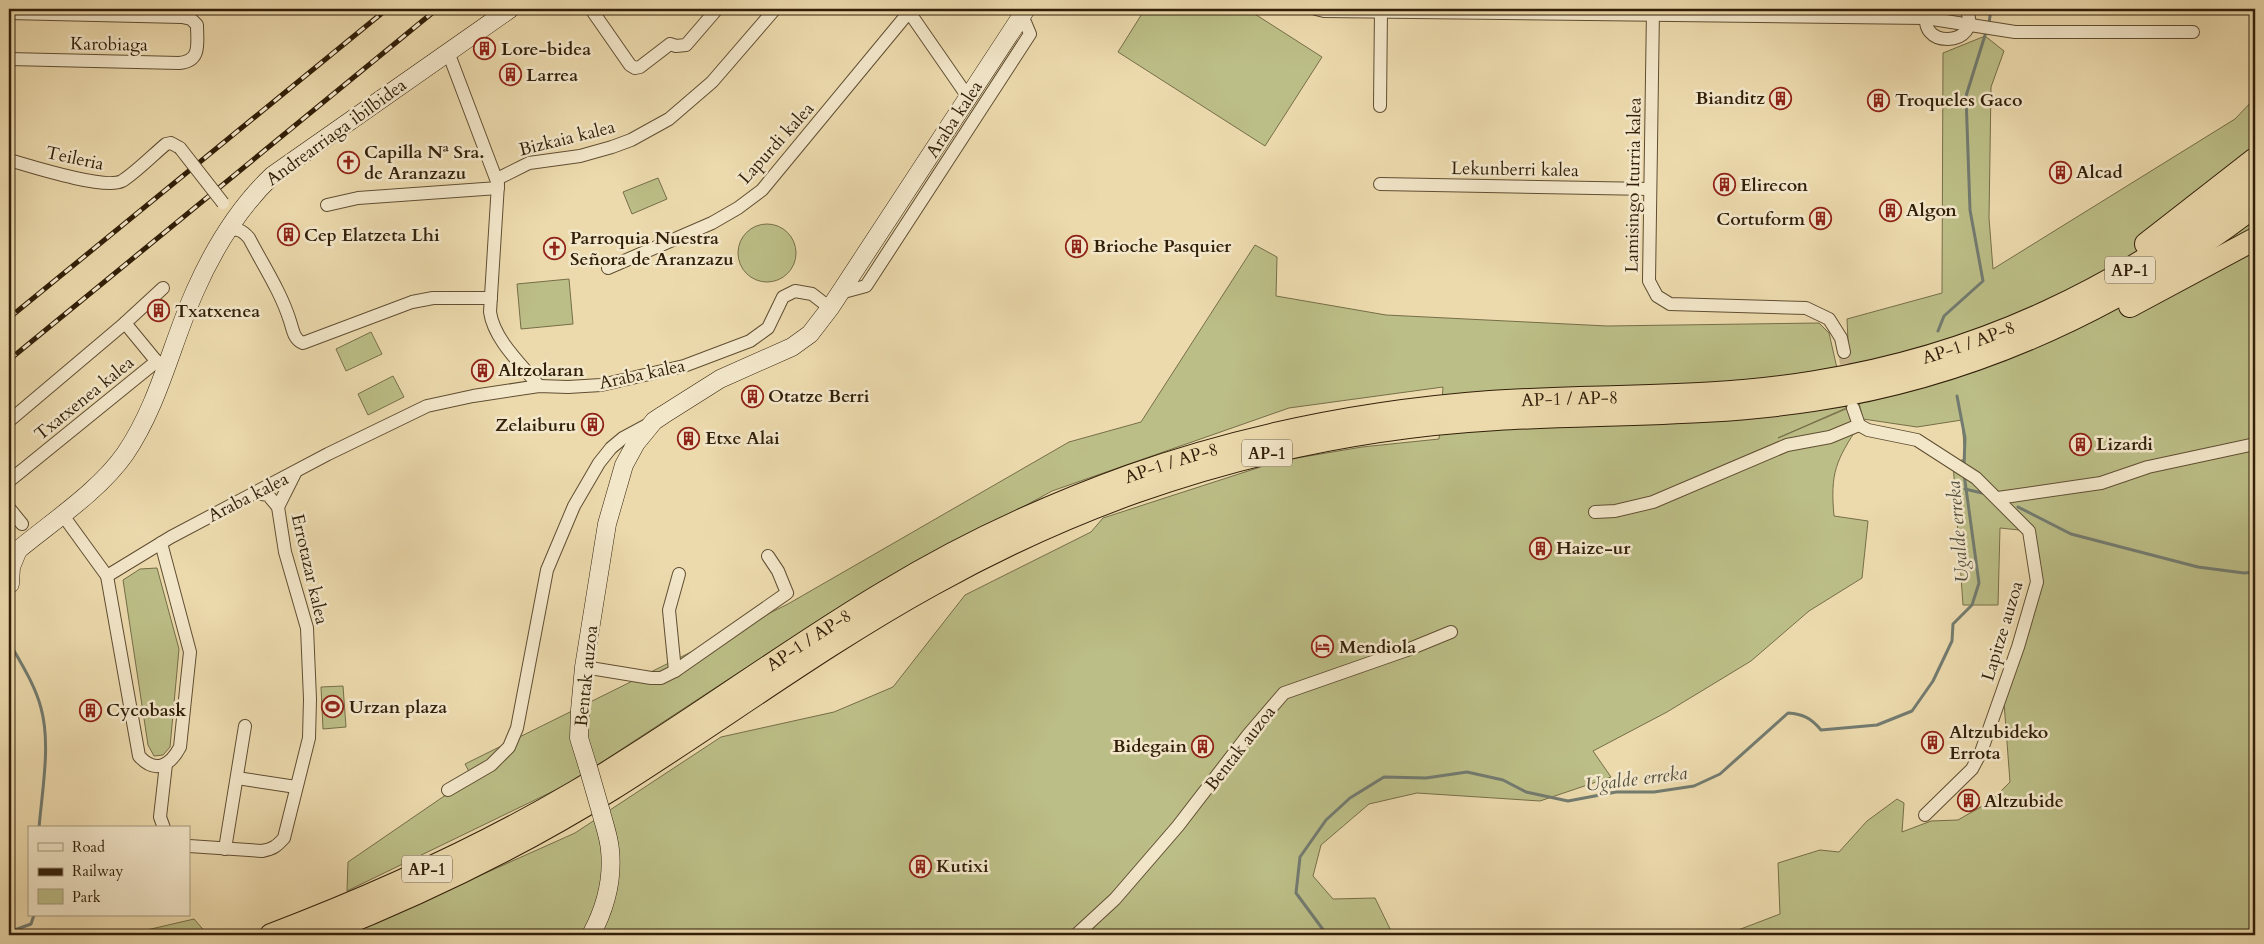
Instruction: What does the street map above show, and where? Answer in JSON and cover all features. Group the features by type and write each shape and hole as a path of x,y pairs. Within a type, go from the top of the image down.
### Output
{"highway":[{"path":"1994,335 2006,322 2056,298 2128,257 2173,225 2255,159"},
{"name":"AP-1 / AP-8","path":"271,935 370,895 467,850 527,819 577,791 652,744 844,617 923,570 1005,528 1133,475 1221,448 1355,418 1491,402 1700,394 1775,388 1886,368 1994,335 2054,310 2135,267 2198,227 2255,184"},
{"name":"AP-1 / AP-8","path":"318,935 448,878 586,805 701,733 853,632 931,585 1053,524 1138,492 1198,472 1269,453 1403,428 1493,419 1738,409 1852,394 1926,376 2030,340 2119,297 2174,264 2255,206"},
{"path":"2030,340 2052,341 2095,323 2164,289 2255,239"}],"street":[{"name":"Andrearriaga ibilbidea","path":"9,589 14,553 98,483 124,454 145,420 161,367 195,292 216,248 252,195 273,175 510,9"},
{"path":"591,9 630,65 635,68 640,67 670,44 676,46 686,45 717,9"},
{"name":"Bizkaia kalea","path":"327,205 358,198 497,183 529,163 580,156 632,140 669,120 712,82 775,9"},
{"path":"1316,9 1927,14 1968,25 2014,32 2193,32"},
{"path":"1927,14 1931,32 1944,40 1960,36 1968,25 1969,16 1966,9"},
{"path":"908,10 968,97"},
{"name":"Lapurdi kalea","path":"608,268 712,223 738,208 762,190 908,10"},
{"path":"1380,106 1381,10"},
{"name":"Karobiaga","path":"9,12 182,17 191,19 197,25 198,46 195,58 188,62 179,63 9,59"},
{"path":"835,301 866,286 1030,34 1024,12"},
{"name":"Araba kalea","path":"107,576 161,543 328,454 427,406 473,396 539,386 601,385 684,366 750,341 768,328 783,297 794,291 835,301 1024,12"},
{"name":"Lamisingo Iturria kalea","path":"1653,12 1649,281 1656,296 1670,304 1806,308 1829,319 1841,338 1844,352"},
{"path":"448,52 497,183 491,298 492,323 498,334 539,386"},
{"name":"Teileria","path":"9,160 59,174 111,184 122,181 166,144 171,143 180,148 223,203 242,210"},
{"name":"Lekunberri kalea","path":"1380,184 1650,189"},
{"path":"228,230 244,231 249,238 287,310 295,337 299,342 303,343 412,302 433,298 491,298"},
{"path":"9,421 125,323 163,288"},
{"name":"Bentak auzoa","path":"448,790 491,765 509,747 517,728 547,570 574,506 599,463 611,448 623,438 720,380 792,347 810,334 835,301"},
{"path":"125,323 161,367"},
{"name":"Txatxenea kalea","path":"9,481 161,367"},
{"path":"1595,512 1615,511 1653,502 1787,445 1830,437 1859,425 1853,408"},
{"name":"Bentak auzoa","path":"591,935 601,916 608,887 610,850 602,812 579,738 584,667 608,524 624,465 636,443 654,421"},
{"name":"Lapitze auzoa","path":"1859,425 1868,430 1917,440 1976,478 2029,531 2037,582 2018,647 1980,752 1972,769 1924,815"},
{"path":"1998,498 2100,483 2148,467 2255,444"},
{"name":"Errotazar kalea","path":"278,507 295,473"},
{"name":"Errotazar kalea","path":"190,846 262,851 273,849 279,845 284,838 310,729 307,628 284,552 278,507 268,495 256,493"},
{"path":"9,508 22,524"},
{"path":"62,514 107,576 139,756 147,765 158,766 174,759 180,747 190,652 161,543"},
{"path":"584,667 651,678 661,678 675,671 786,593 778,571 768,556"},
{"path":"675,671 669,610 680,574"},
{"name":"Bentak auzoa","path":"1076,935 1115,899 1178,826 1284,693 1407,650 1451,632"},
{"path":"225,849 244,726"},
{"path":"163,826 160,817 166,764"},
{"path":"237,778 296,788"}],"green space":[{"path":"1145,9 1247,9 1322,57 1265,146 1118,52"},
{"path":"1985,36 2004,51 1991,87 1989,218 1993,269 2235,119 2255,98 2255,935 1725,935 1780,914 1778,863 1820,850 1839,852 1867,821 1897,799 1904,803 1902,832 1931,821 1958,820 1991,801 2010,782 2003,689 2037,582 2029,531 2000,528 1998,605 1963,605 1953,463 1965,459 1962,420 1917,427 1863,419 1849,362 1847,319 1942,293 1943,53"},
{"path":"658,178 667,199 632,214 623,192"},
{"path":"767,224 778,226 791,237 796,253 794,264 783,277 767,282 756,280 743,269 738,253 740,242 751,229"},
{"path":"1255,245 1277,257 1276,296 1386,315 1607,326 1819,323 1829,333 1846,408 1778,438 1846,409 1859,425 1836,468 1833,501 1834,516 1868,521 1862,578 1809,611 1751,661 1667,712 1593,751 1611,777 1540,801 1417,793 1369,804 1321,845 1313,876 1333,899 1375,898 1393,935 340,935 376,922 575,833 721,737 834,712 893,687 965,595 1091,532 1103,518 1279,461 1362,447 1439,439 1443,387 1289,408 1052,491 828,614 570,783 347,891 348,862 472,777 465,764 788,604 1069,442 1141,422"},
{"path":"569,279 573,324 521,329 517,284"},
{"path":"371,332 382,354 346,371 336,349"},
{"path":"393,376 404,397 368,415 358,394"},
{"path":"157,568 179,649 170,747 163,755 154,756 148,745 123,580 140,569"},
{"name":"Urzan plaza","path":"343,686 346,727 323,729 321,687"},
{"path":"194,919 208,935 125,935"}],"waterway":[{"name":"Ugalde erreka","path":"1989,23 1991,9"},
{"name":"Ugalde erreka","path":"1938,331 1944,316 1983,281 1970,210 1966,96 1986,32"},
{"name":"Ugalde erreka","path":"1957,396 1965,438 1964,465"},
{"name":"Ugalde erreka","path":"1327,935 1296,893 1300,857 1326,820 1350,798 1384,777 1426,778 1467,772 1503,780 1526,792 1568,801 1616,792 1654,792 1694,786 1720,774 1788,713 1806,717 1821,730 1877,725 1912,711 1933,681 1952,641 1953,624 1972,605 1979,583 1964,474"},
{"path":"1965,489 1982,493"},
{"path":"2018,507 2071,534 2198,567 2244,573 2255,572"},
{"path":"9,642 35,691 44,722 46,752 39,826"},
{"path":"9,932 31,924 34,916"}],"tunnel":[{"path":"1844,352 1849,381"}],"railway":[{"path":"9,318 387,9"},
{"path":"9,360 437,9"}],"place":[{"name":"Lore-bidea","path":"485,49"},
{"name":"Larrea","path":"510,75"},
{"name":"Bianditz","path":"1781,98"},
{"name":"Troqueles Gaco","path":"1879,100"},
{"name":"Capilla Nª Sra. de Aranzazu","path":"348,162"},
{"name":"Alcad","path":"2060,172"},
{"name":"Elirecon","path":"1724,185"},
{"name":"Algon","path":"1890,210"},
{"name":"Cortuform","path":"1821,219"},
{"name":"Cep Elatzeta Lhi","path":"288,235"},
{"name":"Brioche Pasquier","path":"1077,246"},
{"name":"Parroquia Nuestra Señora de Aranzazu","path":"554,248"},
{"name":"Txatxenea","path":"159,311"},
{"name":"Altzolaran","path":"482,370"},
{"name":"Otatze Berri","path":"752,396"},
{"name":"Zelaiburu","path":"592,425"},
{"name":"Etxe Alai","path":"689,438"},
{"name":"Lizardi","path":"2080,444"},
{"name":"Haize-ur","path":"1540,548"},
{"name":"Mendiola","path":"1323,647"},
{"name":"Urzan plaza","path":"333,707"},
{"name":"Cycobask","path":"90,710"},
{"name":"Altzubideko Errota","path":"1933,742"},
{"name":"Bidegain","path":"1203,746"},
{"name":"Altzubide","path":"1968,801"},
{"name":"Kutixi","path":"920,866"}]}
